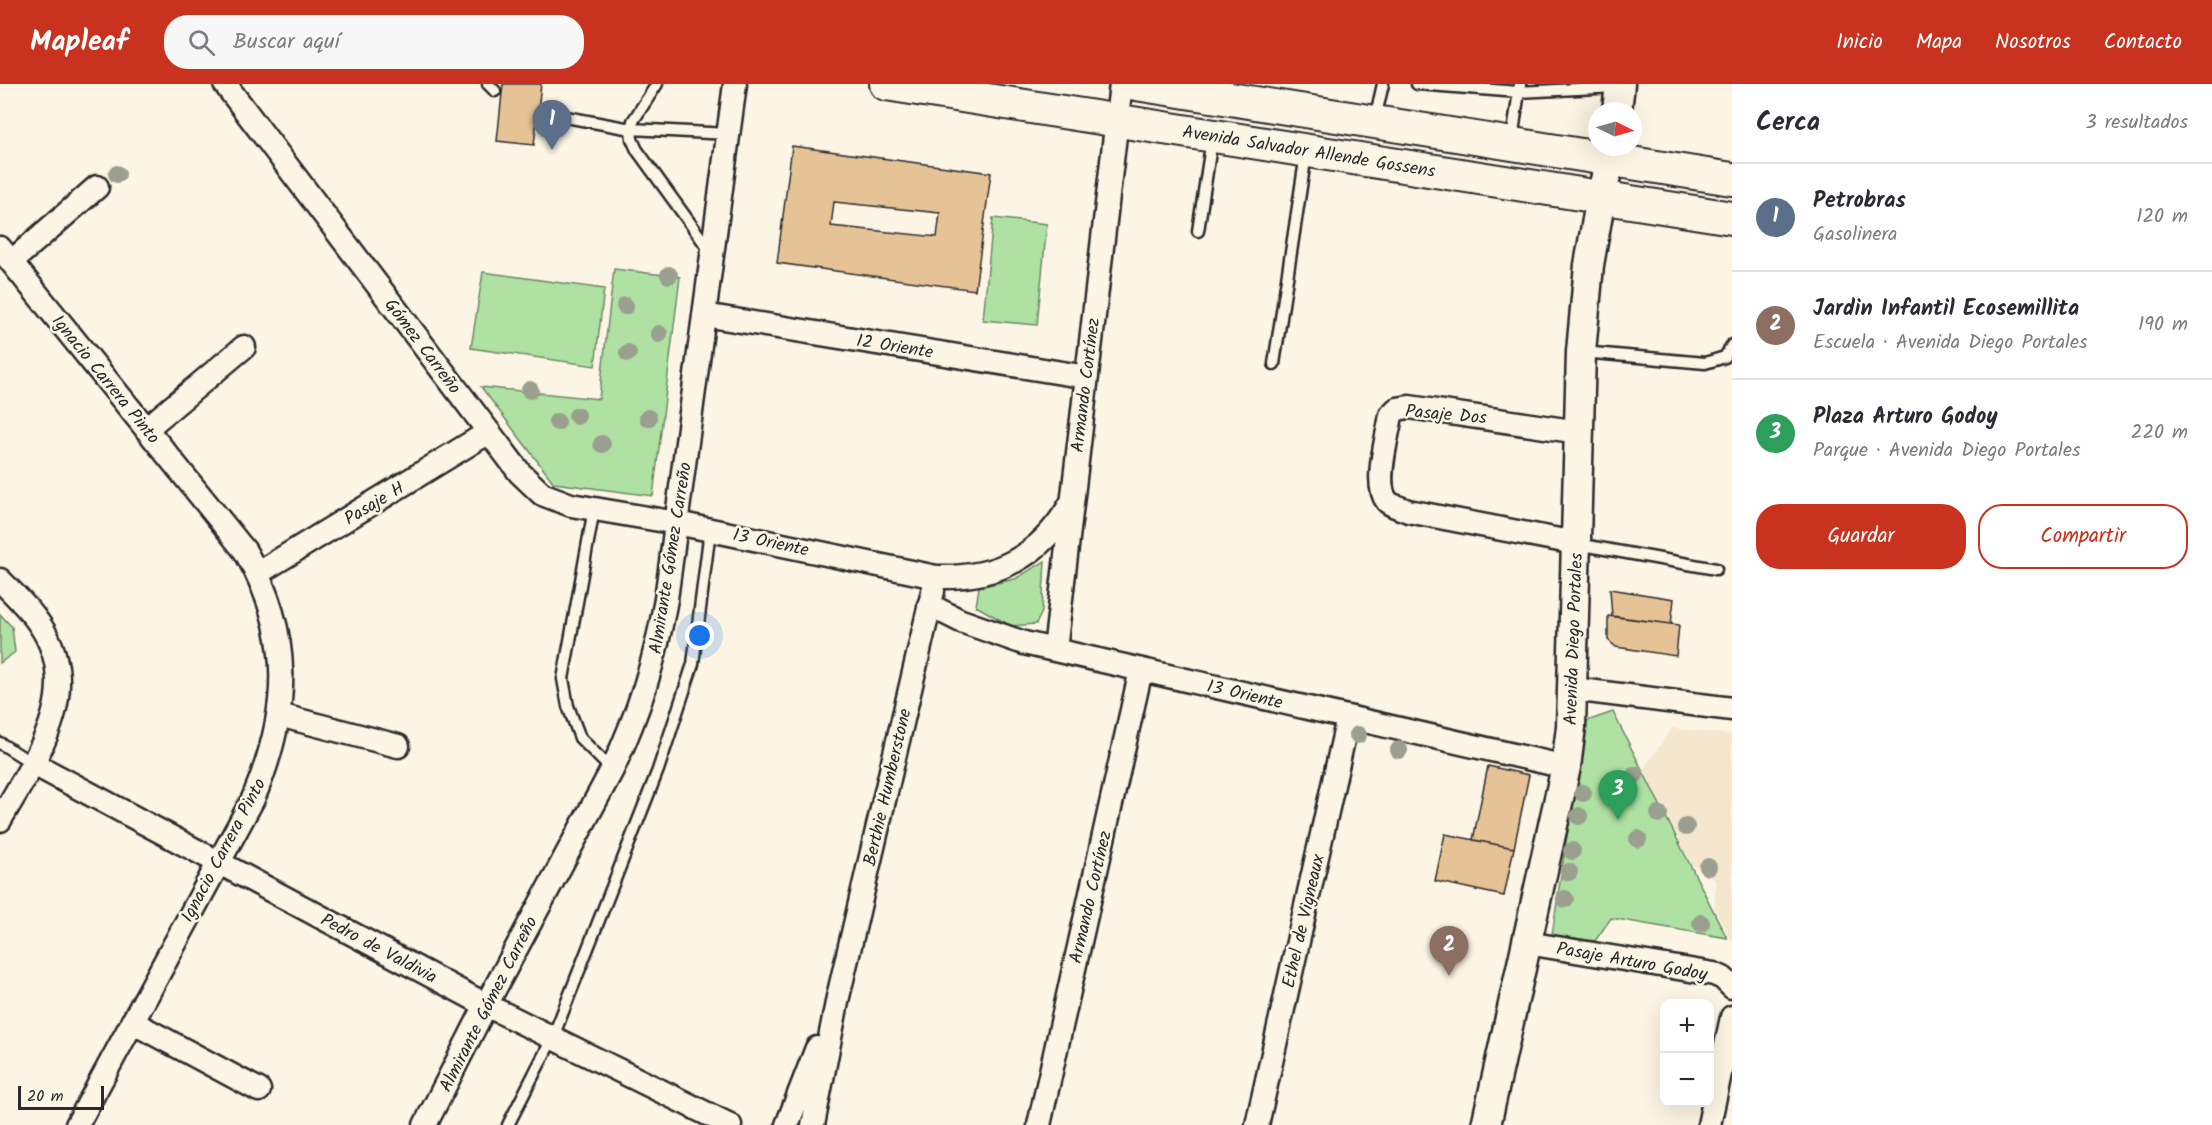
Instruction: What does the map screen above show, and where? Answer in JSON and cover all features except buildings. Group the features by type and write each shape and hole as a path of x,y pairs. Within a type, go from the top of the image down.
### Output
{"main road":[{"name":"Avenida Salvador Allende Gossens","path":"886,84 1732,218"},
{"path":"1136,84 1512,144 1588,151"},
{"path":"1626,156 1732,179"}],"street":[{"name":"Gómez Carreño","path":"225,84 520,473 542,494 563,503 677,523"},
{"name":"Almirante Gómez Carreño","path":"425,1125 486,1005 612,770 642,700 658,645 677,523 735,84"},
{"name":"Armando Cortínez","path":"1055,650 1121,84"},
{"name":"Avenida Diego Portales","path":"1486,1125 1566,767 1571,727 1581,352 1589,265 1601,197 1611,156"},
{"path":"5,255 97,187"},
{"name":"Ignacio Carrera Pinto","path":"5,255 245,551 268,595 282,667 279,715 265,770 253,799 77,1125"},
{"name":"12 Oriente","path":"704,315 1086,377"},
{"path":"146,429 244,347"},
{"name":"Pasaje Dos","path":"1575,543 1408,511 1388,503 1380,480 1391,415 1398,409 1408,407 1579,432"},
{"name":"Pasaje H","path":"258,573 489,432"},
{"name":"13 Oriente","path":"677,523 936,577 976,576 1014,562 1032,550 1061,520 1072,502"},
{"name":"Berthie Humberstone","path":"813,1125 838,997 936,577"},
{"path":"0,580 40,626 50,646 58,685 53,720 47,736 0,820"},
{"name":"13 Oriente","path":"929,605 994,633 1055,650 1566,767"},
{"name":"Armando Cortínez","path":"1040,1125 1141,670"},
{"path":"1572,689 1732,709"},
{"path":"279,715 398,746"},
{"name":"Ethel de Vigneaux","path":"1257,1125 1348,718"},
{"name":"Pedro de Valdivia","path":"32,763 486,1005 730,1125"},
{"name":"Pasaje Arturo Godoy","path":"1527,943 1714,974 1723,978 1732,987"},
{"name":"Berthie Humberstone","path":"787,1125 838,997"},
{"path":"1709,1125 1728,1059 1732,1017"},
{"path":"132,1022 259,1090"}],"lane":[{"path":"657,84 633,121 632,139 637,150 712,255"},
{"path":"1374,122 1383,84"},
{"path":"1417,84 1619,94"},
{"path":"1512,144 1519,88"},
{"path":"544,113 631,129 729,134"},
{"path":"1198,231 1213,136"},
{"path":"1274,364 1306,151"},
{"path":"1581,352 1705,363 1725,357 1732,345"},
{"path":"594,509 563,679 568,706 580,738 612,770"},
{"path":"508,1125 553,1038 658,770 693,664 710,530"},
{"path":"1575,543 1716,569"},
{"path":"0,743 32,763"}],"shaded area":[{"path":"1672,728 1732,735 1732,942 1715,909 1715,880 1692,865 1643,770"}],"green space":[{"path":"993,218 1047,224 1037,325 983,320"},
{"path":"614,269 680,277 653,496 554,483 481,387 599,399"},
{"path":"483,272 604,289 595,366 471,348"},
{"path":"1045,561 1042,612 1036,624 1011,626 976,606 979,587 1015,579"},
{"path":"0,614 12,627 15,652 0,663"},
{"path":"1613,712 1727,938 1611,918 1595,941 1552,935 1584,722"}],"place":[{"name":"Petrobras","path":"552,150"},
{"name":"Plaza Arturo Godoy","path":"1618,820"},
{"name":"Jardin Infantil Ecosemillita","path":"1449,976"}]}
